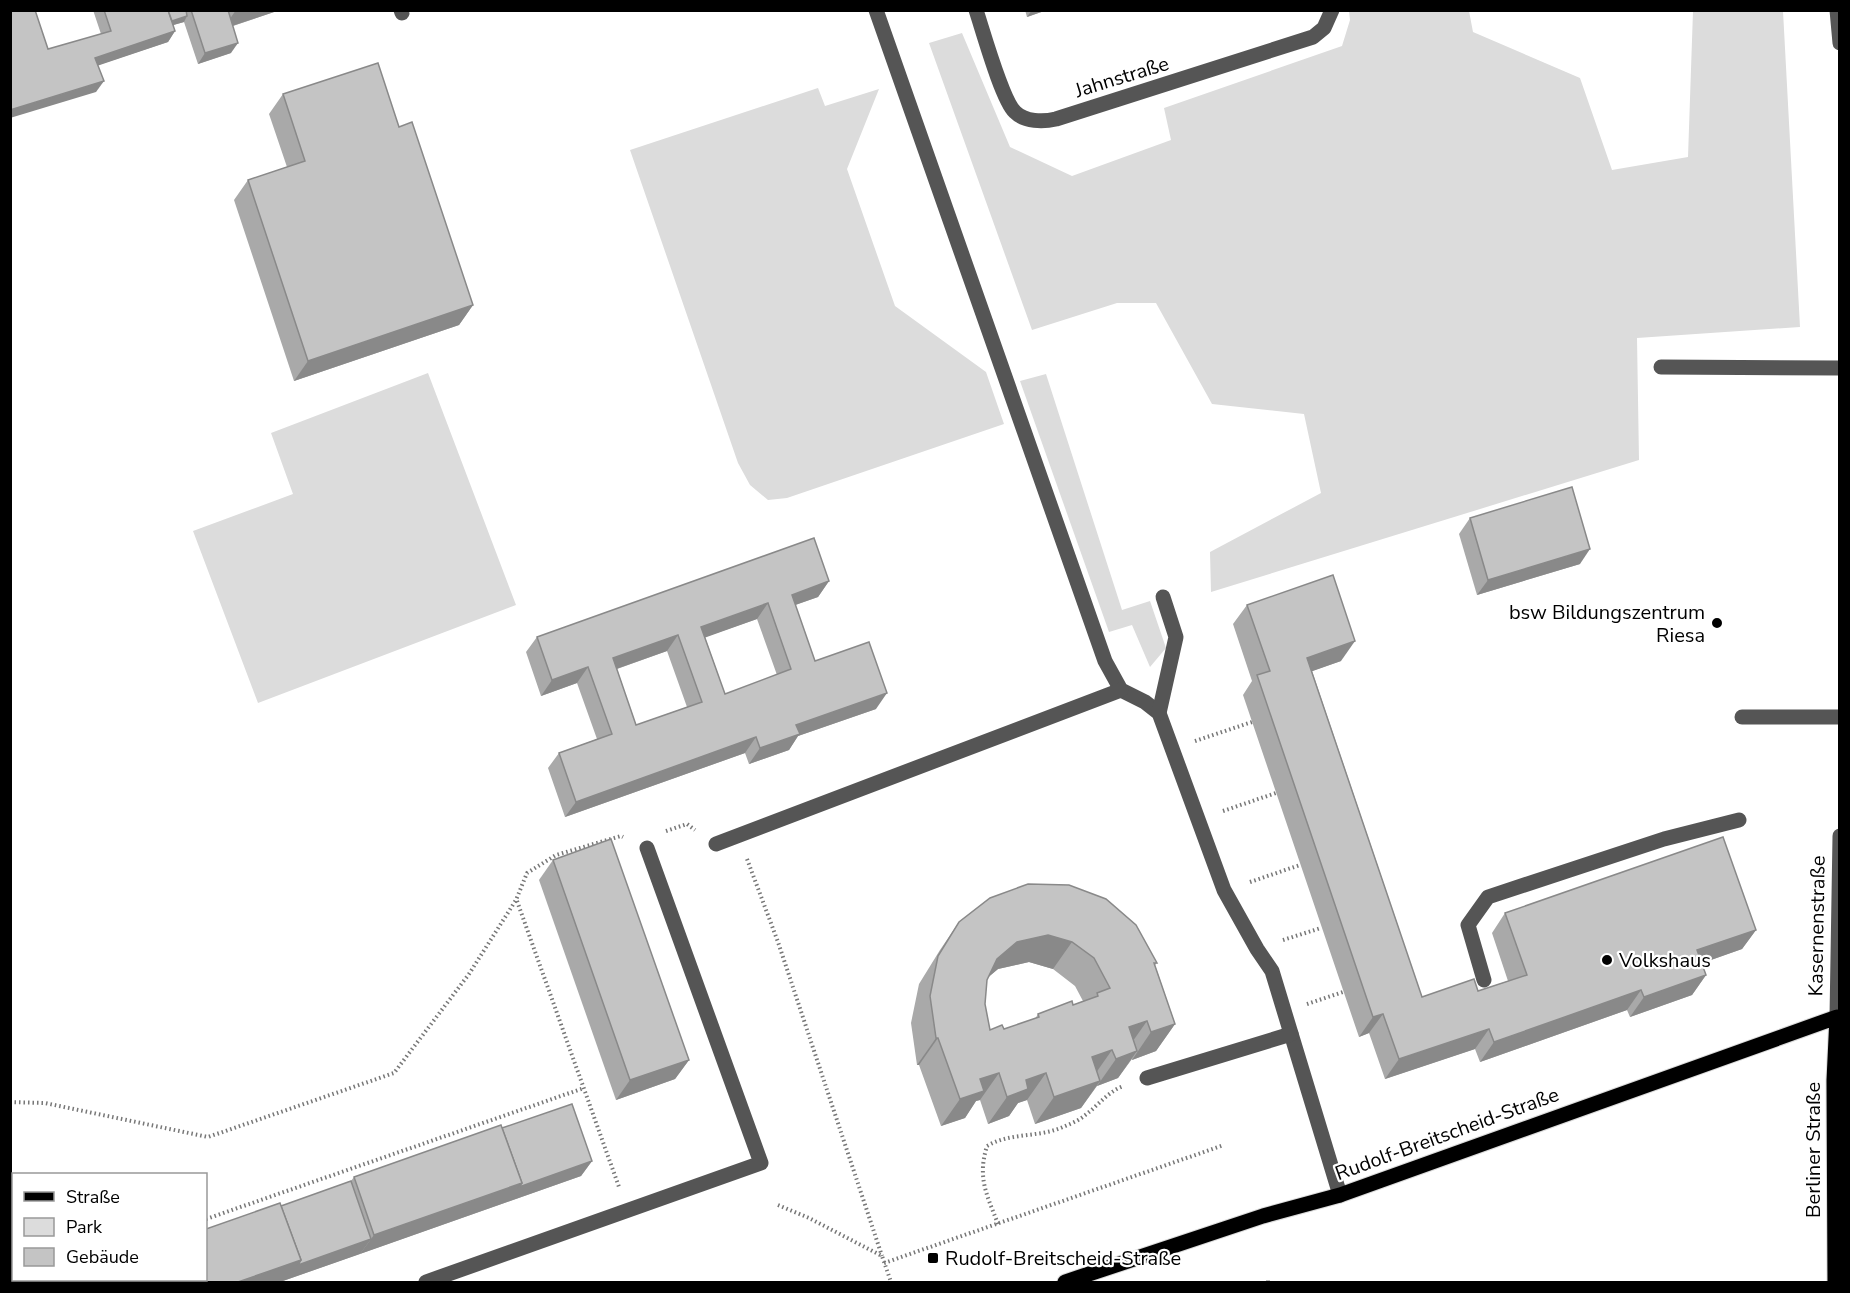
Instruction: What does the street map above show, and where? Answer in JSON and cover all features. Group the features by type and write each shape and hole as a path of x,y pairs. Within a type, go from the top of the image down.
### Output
{"main road":[{"name":"Rudolf-Breitscheid-Straße","path":"1065,1282 1263,1216 1340,1195 1838,1016"},
{"name":"Berliner Straße","path":"1835,1282 1834,1080 1838,1016"}],"street":[{"path":"876,10 1105,661 1121,690 1145,702 1159,713 1224,890 1272,971 1340,1195"},
{"name":"Jahnstraße","path":"976,10 1006,99 1016,113 1040,122 1056,119 1313,37 1324,28 1332,10"},
{"path":"1838,19 1839,43"},
{"path":"1661,367 1839,368"},
{"path":"1159,713 1176,637 1163,597"},
{"path":"716,844 1121,690"},
{"path":"1742,717 1839,717"},
{"path":"1484,980 1468,925 1488,897 1664,839 1739,820"},
{"name":"Kasernenstraße","path":"1838,1016 1839,836"},
{"path":"426,1282 761,1163 647,848"},
{"path":"1147,1078 1291,1034"}],"path":[{"path":"1172,749 1252,722"},
{"path":"1198,820 1276,793"},
{"path":"10,1102 45,1103 208,1137 394,1073 469,974 516,900 527,873 556,855 621,836 647,848 660,833 687,824 716,844"},
{"path":"738,836 778,942 891,1282"},
{"path":"1224,890 1300,865"},
{"path":"516,900 628,1211"},
{"path":"1257,949 1321,928"},
{"path":"1284,1011 1343,992"},
{"path":"998,1224 982,1182 982,1162 987,1146 999,1139 1047,1133 1064,1127 1084,1116 1115,1089 1147,1078"},
{"path":"207,1219 584,1088"},
{"path":"885,1263 1224,1145"},
{"path":"778,1205 809,1218 882,1256"}],"green space":[{"path":"1349,11 1469,11 1473,32 1580,78 1612,170 1688,157 1693,11 1783,11 1800,327 1637,338 1639,460 1211,592 1210,552 1321,493 1304,414 1212,404 1156,303 1117,303 1032,330 929,43 962,33 1010,147 1072,176 1171,140 1164,108 1342,46 1350,20"},
{"path":"818,88 825,106 879,89 847,169 895,306 986,372 1004,424 787,498 768,500 750,485 738,463 630,150"},
{"path":"428,373 516,605 258,703 193,531 293,494 271,433"},
{"path":"1046,374 1122,610 1150,601 1166,648 1150,667 1132,625 1109,632 1020,381"}],"building":[{"path":"10,10 35,10 48,49 111,31 104,10 168,10 175,31 95,58 104,81 10,110"},
{"path":"168,10 186,10 187,16 172,21"},
{"path":"191,10 228,10 238,43 205,53"},
{"path":"378,63 399,127 412,122 473,305 308,361 248,180 305,161 283,94"},
{"path":"1572,487 1590,549 1488,580 1470,518"},
{"path":"814,538 829,581 792,595 815,661 869,642 887,693 796,725 800,734 760,748 756,737 576,802 559,753 612,734 588,667 552,680 537,637","holes":["768,603 791,669 725,694 701,627","678,635 702,702 636,725 613,658"]},
{"path":"1333,575 1355,641 1307,658 1422,997 1474,979 1478,991 1527,975 1505,913 1723,837 1756,930 1697,950 1706,975 1644,997 1641,990 1494,1042 1489,1029 1399,1059 1383,1014 1373,1017 1257,675 1270,671 1247,605"},
{"path":"611,839 689,1060 630,1080 553,860"},
{"path":"1028,884 1069,885 1106,899 1136,925 1157,963 1154,963 1175,1024 1151,1032 1147,1021 1129,1027 1137,1051 1116,1059 1112,1050 1092,1057 1100,1081 1054,1097 1046,1073 1026,1080 1028,1089 1007,1097 999,1073 980,1079 984,1091 960,1099 938,1038 936,1038 930,996 938,956 959,922 990,898","holes":["1048,935 1072,942 1094,958 1110,988 1097,993 1098,996 1073,1005 1072,1001 1038,1014 1039,1017 1004,1029 1002,1025 990,1030 985,1004 987,980 997,959 1017,942"]},
{"path":"572,1104 592,1161 519,1187 522,1183 502,1128"},
{"path":"501,1125 522,1183 374,1235 354,1177"},
{"path":"351,1181 371,1239 298,1265 301,1260 281,1206"},
{"path":"280,1203 301,1260 238,1282 143,1282 207,1281 207,1229"},
{"path":"138,1281 138,1282 63,1282"}],"place":[{"name":"bsw Bildungszentrum Riesa","path":"1717,623"},
{"name":"Volkshaus","path":"1607,960"},
{"name":"Rudolf-Breitscheid-Straße","path":"933,1258"}]}
